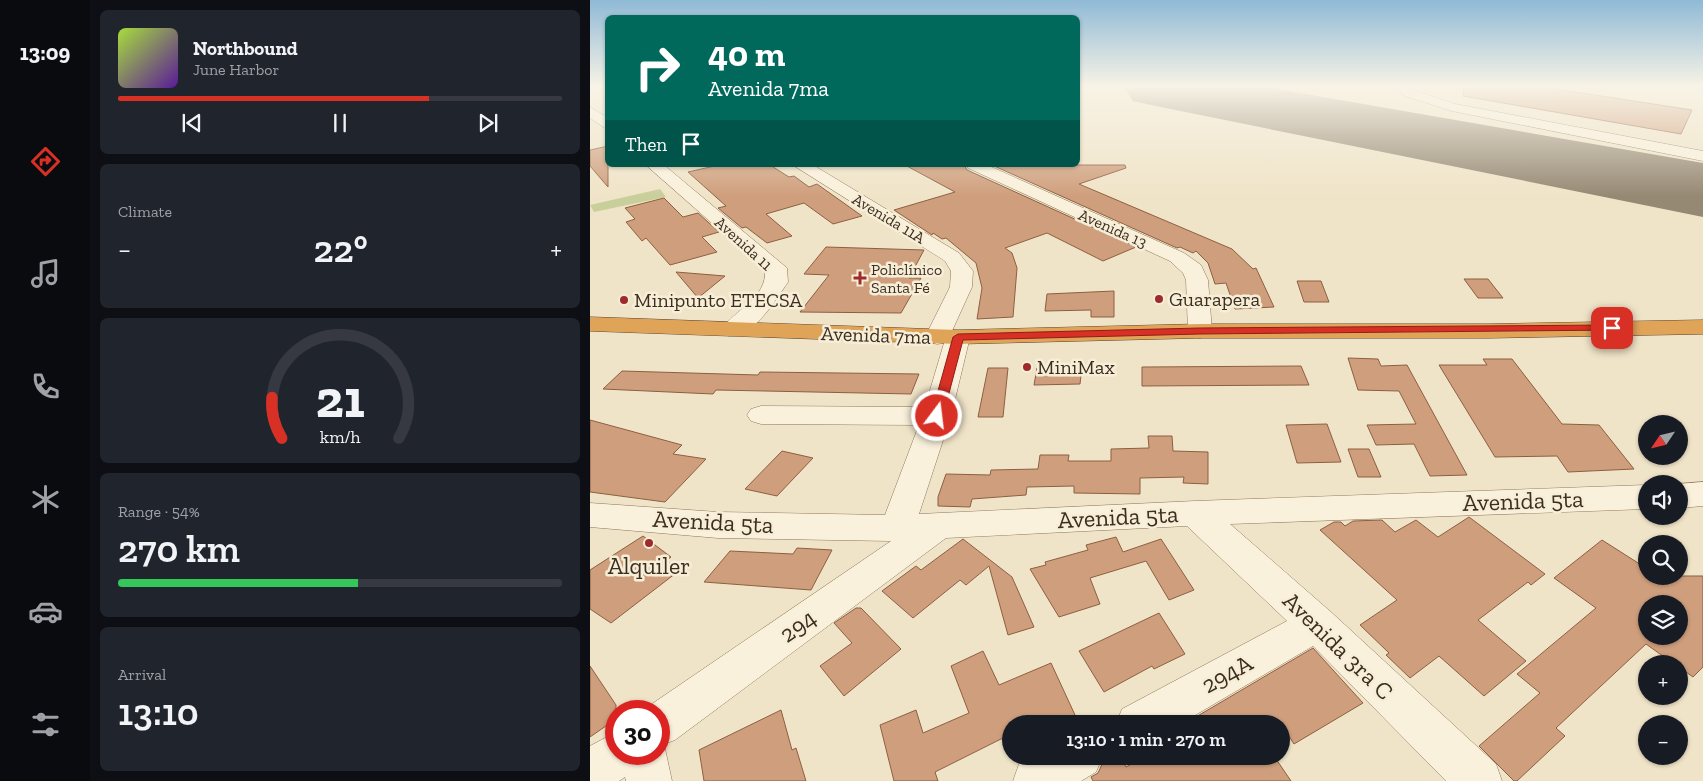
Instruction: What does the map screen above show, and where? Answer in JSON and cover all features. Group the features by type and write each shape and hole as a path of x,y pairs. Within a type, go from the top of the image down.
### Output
{"highway":[{"name":"Avenida 7ma","path":"590,324 948,337 1200,331 1489,331 1703,327"}],"street":[{"path":"1536,123 1703,156"},
{"name":"Avenida 11","path":"656,167 776,268 777,282 758,308 733,330"},
{"name":"Avenida 11A","path":"804,167 952,257 962,271 961,287 948,337"},
{"name":"Avenida 13","path":"978,167 1177,257 1193,270 1197,280 1200,331"},
{"path":"897,528 937,416 948,337"},
{"path":"761,415 937,416"},
{"name":"Avenida 5ta","path":"590,515 718,525 897,528 1195,513 1638,497"},
{"name":"Avenida 3ra C","path":"1195,513 1317,624 1479,781"},
{"name":"294","path":"670,717 937,527"},
{"name":"294A","path":"1154,715 1317,624"},
{"path":"590,774 605,763"},
{"path":"647,765 649,781"},
{"path":"1036,781 1064,765"}],"green space":[{"path":"660,189 666,197 594,212 590,205"}],"building":[{"path":"1620,123 1686,123 1681,134"},
{"path":"605,147 605,167 608,167 608,187 590,166 590,150"},
{"path":"1125,165 1126,168 1079,184 1232,249 1253,269 1256,268 1274,307 1235,309 1226,283 1215,284 1208,263 1196,251 1193,253 1180,247 1177,248 996,167"},
{"path":"710,167 773,167 789,177 794,176 809,187 817,184 862,216 833,224 804,203 766,214 792,236 767,243 746,227 742,228 718,208 726,206 688,172"},
{"path":"909,167 965,167 967,170 1136,247 1103,261 1047,233 1005,248 1012,253 1017,268 1013,317 977,319 982,288 976,263 946,238 942,239 933,233 932,235 894,210 955,192"},
{"path":"664,198 683,217 698,213 719,232 702,237 717,252 670,265 646,238 642,241 626,222 635,219 625,208"},
{"path":"826,247 924,250 909,278 921,278 901,313 800,312 829,275 804,274"},
{"path":"676,272 725,276 698,298"},
{"path":"1464,279 1488,279 1503,298 1478,298"},
{"path":"1297,281 1321,281 1329,302 1304,302"},
{"path":"1114,291 1114,317 1091,317 1091,310 1045,311 1047,294"},
{"path":"1348,358 1378,359 1381,366 1407,365 1467,475 1430,476 1414,444 1376,445 1367,425 1416,424 1399,391 1358,390"},
{"path":"1483,359 1512,359 1562,424 1599,425 1634,469 1568,472 1557,456 1495,457 1439,365 1487,365"},
{"path":"1301,366 1309,385 1142,386 1142,367"},
{"path":"1082,367 1080,384 1034,385 1037,368"},
{"path":"988,368 1008,368 1003,417 978,417"},
{"path":"622,371 758,375 760,372 919,374 911,394 716,390 713,394 603,389"},
{"path":"590,420 682,445 673,454 706,459 665,502 590,492"},
{"path":"1327,424 1341,462 1297,463 1286,425"},
{"path":"1148,436 1172,436 1173,451 1208,452 1208,484 1183,483 1184,477 1140,478 1140,494 1074,493 1074,486 1027,487 1026,495 972,499 970,507 938,506 938,497 946,474 990,475 991,470 1038,469 1040,455 1069,455 1068,461 1111,461 1111,449 1149,448"},
{"path":"1348,449 1369,449 1381,477 1358,477"},
{"path":"782,451 813,458 777,496 745,489"},
{"path":"1469,517 1545,574 1531,585 1528,582 1478,620 1526,661 1484,696 1439,656 1410,678 1386,655 1389,653 1360,625 1397,600 1320,530 1334,522 1341,522 1345,526 1353,521 1382,520 1395,532 1416,520 1438,537"},
{"path":"643,536 671,557 666,561 680,570 611,623 590,609 590,570"},
{"path":"1116,537 1123,552 1161,539 1194,590 1169,600 1146,561 1090,578 1100,604 1059,617 1030,569 1046,565 1045,562 1088,550 1086,545"},
{"path":"963,539 1012,577 1034,627 1008,635 989,566 966,585 960,580 913,618 882,591 916,566 921,570"},
{"path":"1602,540 1638,563 1638,585 1688,585 1688,576 1703,576 1703,667 1693,677 1688,673 1688,655 1661,655 1647,645 1688,645 1688,595 1638,595 1638,645 1645,645 1556,728 1565,736 1517,781 1514,781 1479,746 1540,693 1517,674 1596,608 1554,578"},
{"path":"797,548 832,550 811,590 704,582 730,551 793,554"},
{"path":"856,608 861,608 901,649 844,696 820,666 852,643 834,623"},
{"path":"1159,613 1185,654 1154,669 1152,666 1104,692 1079,651"},
{"path":"1313,648 1363,703 1294,744 1290,738 1290,715 1199,715"},
{"path":"983,651 999,685 1051,663 1075,715 1002,715 1002,738 935,772 938,781 894,781 880,725 916,710 923,733 969,713 951,666"},
{"path":"590,666 613,700 605,700 605,727 590,737"},
{"path":"781,710 792,750 796,748 806,781 704,781 699,750"},
{"path":"1102,765 1125,765 1126,767 1129,765 1280,765 1291,781 1093,781 1091,777 1098,773"}],"runway":[{"path":"1350,123 1703,190"}],"place":[{"name":"Policlínico Santa Fé","path":"860,278"},
{"name":"Guarapera","path":"1159,299"},
{"name":"Minipunto ETECSA","path":"624,300"},
{"name":"MiniMax","path":"1027,367"},
{"name":"Alquiler","path":"649,543"}],"route":[{"path":"937,416 958,337 1200,331 1489,331 1612,328"}]}
